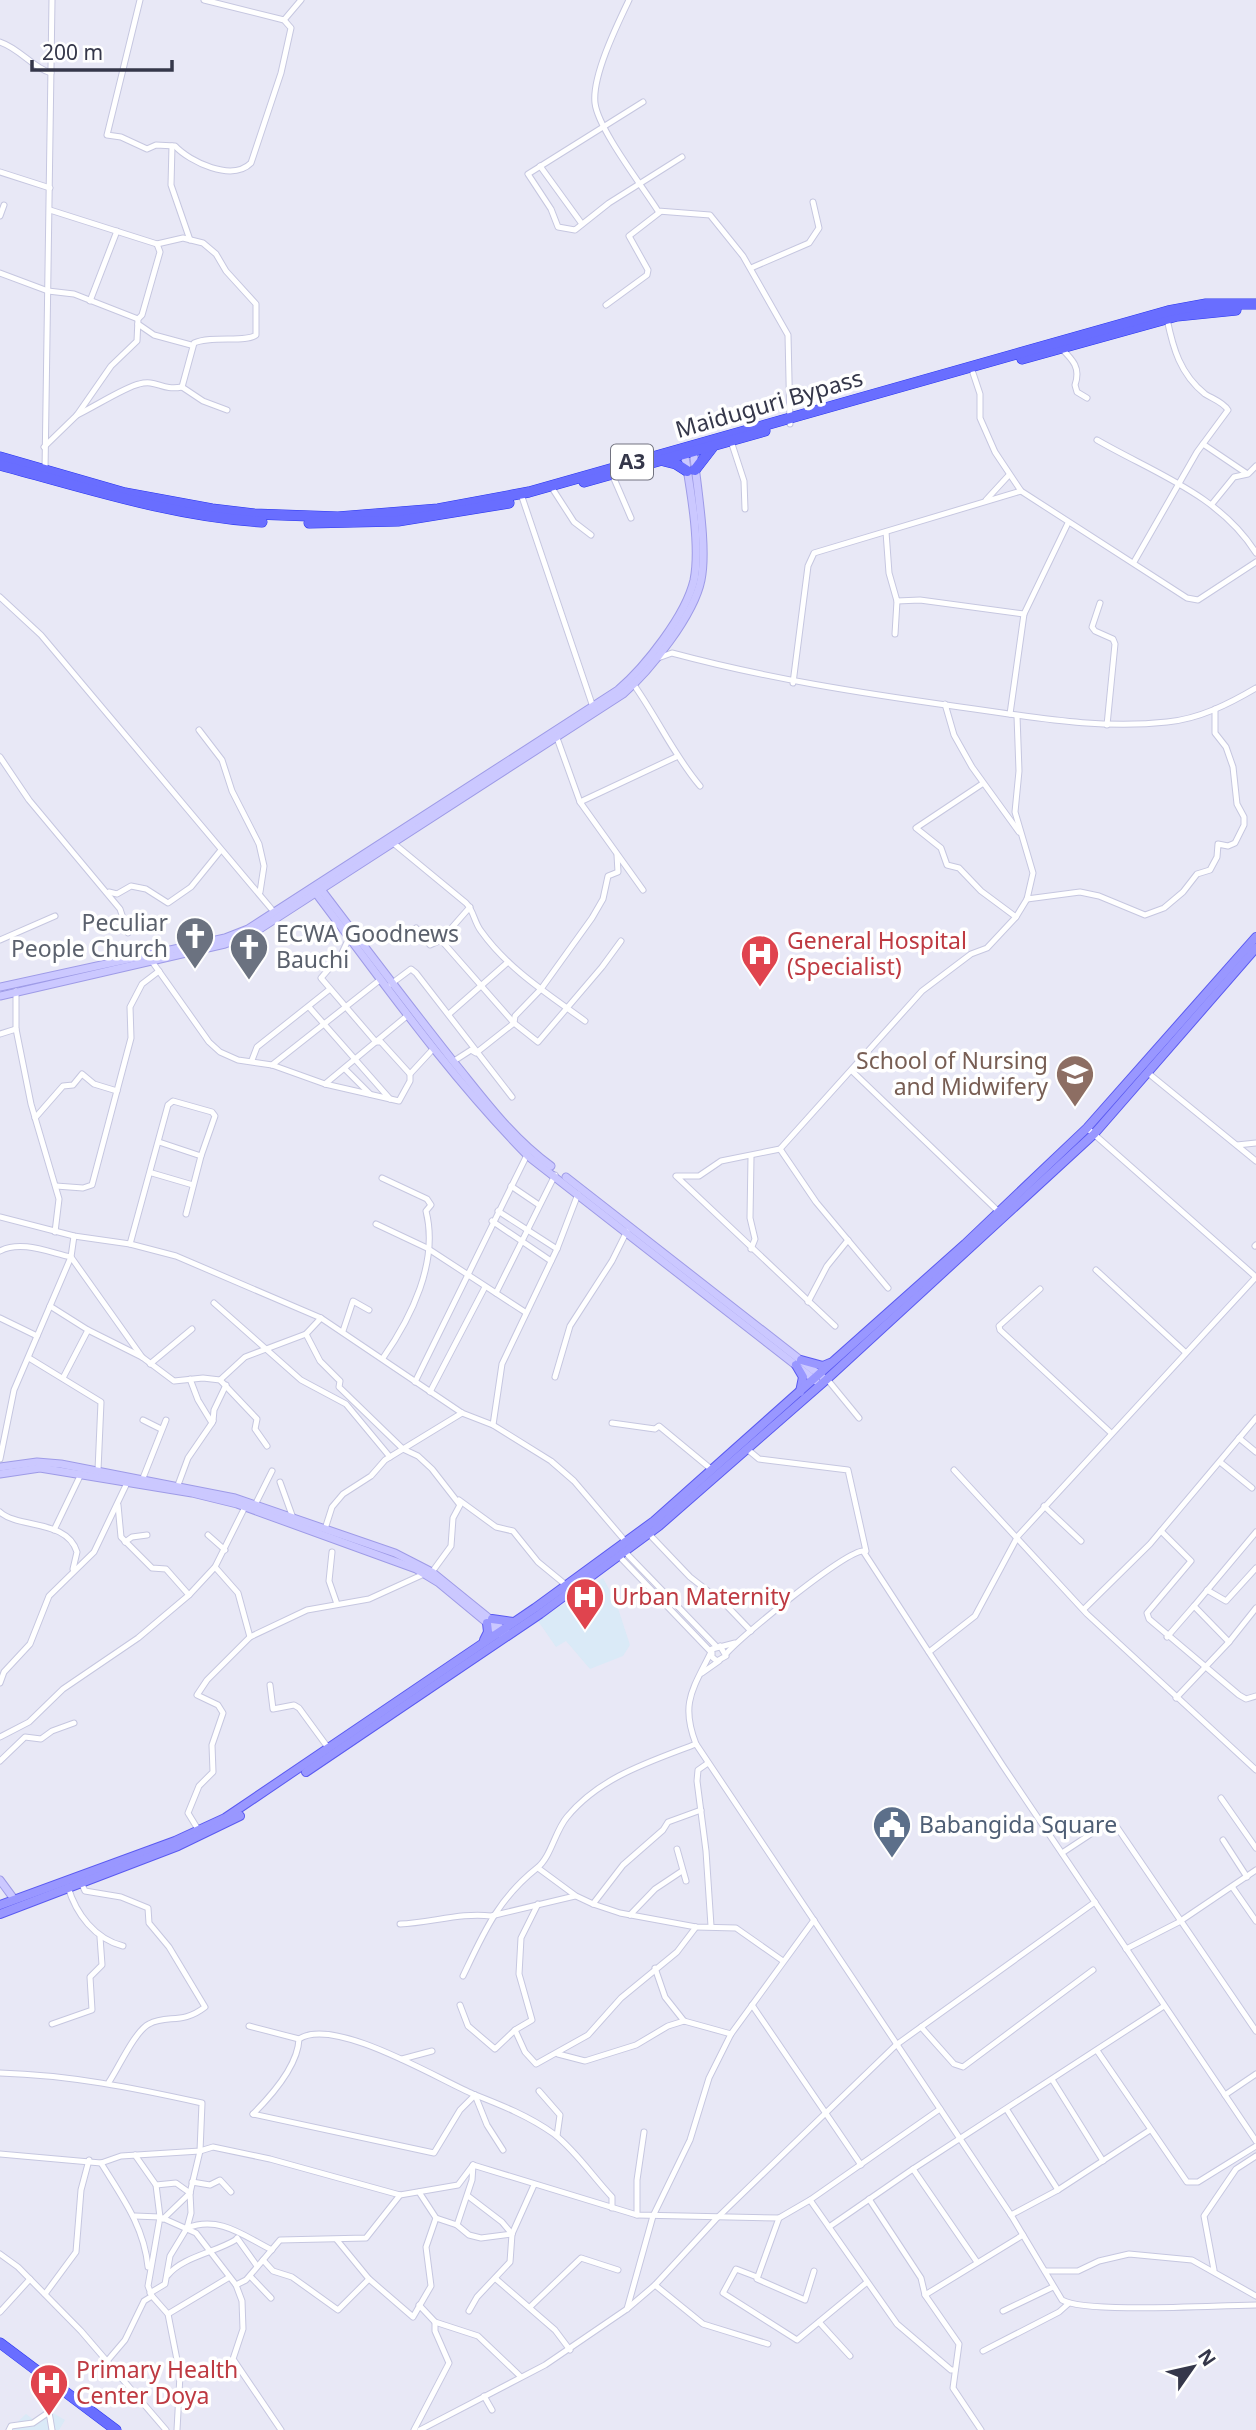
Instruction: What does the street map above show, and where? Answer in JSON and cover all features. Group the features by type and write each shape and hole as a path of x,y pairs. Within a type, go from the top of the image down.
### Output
{"highway":[{"name":"Maiduguri Bypass","path":"0,457 130,502 210,516 294,523 484,509 1181,308 1206,304 1256,304"},
{"name":"Maiduguri Bypass","path":"522,497 554,491 660,461 688,449 714,446 790,421 973,373 1061,348 1086,337 1166,318 1204,312 1256,310"},
{"path":"660,461 691,470 714,446"},
{"name":"Maiduguri Bypass","path":"0,465 44,474"},
{"path":"0,2343 116,2430"},
{"path":"0,2348 108,2430"}],"main road":[{"path":"0,1914 178,1846 226,1824 624,1550 711,1469 800,1393 821,1379 833,1362 944,1267 999,1212 1090,1131 1256,937"},
{"path":"0,1905 199,1831 256,1800 482,1643 504,1633 513,1622 566,1585 649,1534 1090,1131 1148,1073 1256,948"},
{"path":"800,1393 803,1377 799,1362 823,1366 833,1362"},
{"path":"482,1643 488,1632 489,1621 513,1622"}],"street":[{"path":"44,474 50,210 51,0"},
{"path":"140,0 106,133 147,149 156,145 172,146 223,171 243,169 251,163 291,33 289,23 204,0"},
{"path":"284,20 301,0"},
{"path":"629,0 595,94 595,106 605,127 660,212"},
{"path":"0,42 16,48 32,64 51,73"},
{"path":"643,102 528,174 551,209 558,227 575,230 640,183 682,157"},
{"path":"172,146 171,185 190,240"},
{"path":"540,166 582,224"},
{"path":"0,172 50,188"},
{"path":"751,268 812,241 819,228 813,202"},
{"path":"0,216 4,205"},
{"path":"0,273 48,291 66,292 90,301 138,321 154,335 191,345 210,337 250,339 257,332 256,304 226,271 216,254 203,243 175,239 157,244 50,210"},
{"path":"606,305 647,275 648,270 629,236 660,212 710,215 751,268 788,335 790,421"},
{"path":"90,301 117,231"},
{"path":"44,447 77,415 111,366 137,341 138,321 160,252 157,244"},
{"path":"1135,562 1177,485 1228,410 1206,395 1182,369 1176,357 1166,318"},
{"path":"182,387 190,367 191,345"},
{"path":"1061,348 1078,368 1075,385 1077,392 1087,398"},
{"path":"973,373 980,394 980,418 1009,475 1021,491 1068,523 1135,562 1181,595 1198,600 1256,562"},
{"path":"77,415 138,384 154,382 167,390 182,387 203,401 227,410"},
{"path":"1097,440 1212,504 1243,532 1256,553"},
{"path":"731,441 744,481 745,509"},
{"path":"1203,444 1246,473"},
{"path":"0,987 240,940 634,685 656,659 698,592 699,557 688,449"},
{"path":"1212,504 1234,478 1252,472 1256,467"},
{"path":"612,474 631,518"},
{"path":"986,500 1009,475"},
{"path":"554,491 575,522 591,535"},
{"path":"793,683 811,557 819,550 1021,491"},
{"path":"522,497 594,710"},
{"path":"1010,714 1024,614 1068,523"},
{"path":"886,532 889,573 897,601 895,634"},
{"path":"0,996 232,936 332,882 557,738 632,677 665,635 689,595 699,557"},
{"path":"0,597 41,635 221,850 260,892 274,912"},
{"path":"897,601 920,600 1024,614"},
{"path":"1100,603 1092,627 1113,639 1115,644 1107,724"},
{"path":"667,642 672,653"},
{"path":"656,659 672,653 793,683 1017,716 1107,724 1169,722 1215,709 1256,688"},
{"path":"634,685 656,717 676,757 700,786"},
{"path":"945,704 954,735 982,784 1022,838"},
{"path":"1027,899 1080,892 1099,896 1145,915 1164,908 1184,892 1197,874 1210,870 1217,857 1219,844 1228,846 1235,843 1244,825 1244,817 1237,804 1233,767 1226,747 1215,733 1215,709"},
{"path":"835,1326 677,1176 699,1176 721,1161 780,1149 922,991 971,954 987,948 1016,917 1027,899 1033,873 1015,812 1020,771 1017,716"},
{"path":"198,730 222,760 232,791 259,844 264,866 260,892"},
{"path":"557,738 580,802 643,890"},
{"path":"0,757 29,800 120,909 128,933"},
{"path":"580,802 676,757"},
{"path":"982,784 916,828 941,848 947,865 958,868 981,891 1016,917"},
{"path":"392,842 470,907 479,930 508,962 585,1021"},
{"path":"104,888 117,894 131,886 146,890 168,903 191,887 221,850"},
{"path":"476,1053 514,1023 515,1016 541,989 592,918 603,899 608,876 618,872 617,855"},
{"path":"332,882 328,903 349,938 501,1130 527,1155 799,1362"},
{"path":"317,889 513,1135 533,1154 821,1379 859,1418"},
{"path":"302,902 328,903"},
{"path":"416,928 430,945 441,940 470,907"},
{"path":"0,940 55,916"},
{"path":"349,938 334,964 321,975 376,1042 380,1042 410,1074"},
{"path":"441,940 514,1023 538,1042 568,1009 621,941"},
{"path":"150,957 214,1047 226,1056 272,1065 325,1084 399,1101 410,1081 410,1074 434,1048"},
{"path":"449,1014 508,962"},
{"path":"391,984 411,969 512,1097"},
{"path":"56,1186 83,1188 92,1185 131,1038 130,1007 142,984 159,971"},
{"path":"272,1065 381,979"},
{"path":"252,1060 257,1046 330,989"},
{"path":"16,991 16,1029 35,1118 59,1199 55,1232"},
{"path":"309,1007 391,1099"},
{"path":"325,1084 357,1061 408,1015"},
{"path":"0,1034 16,1029"},
{"path":"454,1061 471,1050 476,1053"},
{"path":"345,1069 370,1094"},
{"path":"852,1072 999,1212"},
{"path":"1148,1073 1256,1161"},
{"path":"35,1118 63,1086 73,1085 82,1074 94,1084 117,1091"},
{"path":"130,1244 170,1102 212,1112 215,1116 186,1214"},
{"path":"929,1652 975,1616 1017,1536 1110,1432 1256,1277 1090,1131"},
{"path":"159,1142 201,1156"},
{"path":"1237,1145 1256,1143"},
{"path":"780,1149 816,1202 888,1288"},
{"path":"415,1382 469,1275 492,1221 527,1155"},
{"path":"751,1157 750,1218 755,1239 751,1249"},
{"path":"152,1173 194,1185"},
{"path":"496,1293 555,1175"},
{"path":"382,1178 430,1201 426,1211 430,1228 420,1295 400,1334 383,1358"},
{"path":"511,1186 539,1205"},
{"path":"493,1425 502,1364 557,1249 578,1193"},
{"path":"498,1210 557,1249"},
{"path":"0,1217 55,1232 130,1244 176,1256 321,1318 343,1331 462,1413 493,1425 551,1461 574,1481 624,1550 714,1649 726,1654"},
{"path":"492,1221 551,1261"},
{"path":"376,1224 427,1248 525,1312"},
{"path":"555,1377 570,1326 612,1261 627,1231"},
{"path":"0,1459 14,1390 71,1257 74,1236"},
{"path":"808,1302 827,1266 848,1240"},
{"path":"0,1251 9,1246 25,1247 71,1257 149,1364 174,1381 220,1380 257,1419 255,1429 267,1446"},
{"path":"1096,1270 1185,1352"},
{"path":"430,1392 485,1287"},
{"path":"1040,1289 999,1326 1000,1330 1110,1432"},
{"path":"343,1331 353,1301 369,1310"},
{"path":"214,1303 301,1380 346,1405 390,1457"},
{"path":"50,1306 88,1330 142,1357"},
{"path":"0,1318 37,1336"},
{"path":"220,1380 245,1357 306,1335 321,1318"},
{"path":"149,1364 192,1329"},
{"path":"63,1378 88,1330"},
{"path":"199,1831 188,1813 199,1786 213,1772 212,1745 223,1713 218,1705 197,1694 250,1637 307,1610 369,1599 428,1573 452,1542 453,1518 460,1505 418,1456 403,1449 339,1388 340,1381 320,1362 306,1335"},
{"path":"29,1358 98,1399 102,1405 98,1470"},
{"path":"190,1379 198,1400 212,1423"},
{"path":"178,1485 188,1458 212,1423 214,1410 226,1385"},
{"path":"326,1529 335,1502 366,1480 390,1457 462,1413"},
{"path":"1084,1609 1161,1531 1256,1418"},
{"path":"143,1420 161,1429"},
{"path":"143,1478 166,1420"},
{"path":"612,1423 655,1429 659,1426 711,1469"},
{"path":"1240,1438 1256,1452"},
{"path":"746,1448 759,1459 848,1471 863,1547 872,1563 1256,2143 1198,2182 1190,2183 1097,2052"},
{"path":"0,1467 37,1462 98,1470 178,1485 255,1505 395,1553 428,1573 504,1633"},
{"path":"1220,1462 1252,1488"},
{"path":"0,1474 31,1467 192,1493 237,1504 244,1509 428,1573"},
{"path":"954,1470 1084,1609 1176,1698 1256,1770"},
{"path":"255,1505 272,1471"},
{"path":"54,1530 81,1474"},
{"path":"280,1482 293,1518"},
{"path":"0,1683 4,1672 30,1644 50,1596 73,1569 93,1554 127,1483"},
{"path":"455,1497 496,1527 513,1531 538,1562 566,1585"},
{"path":"118,1502 123,1539"},
{"path":"1044,1506 1081,1541"},
{"path":"0,1737 29,1722 63,1689 138,1638 188,1595 215,1567 244,1509"},
{"path":"0,1512 12,1520 30,1521 54,1530 75,1547 77,1552 73,1569"},
{"path":"1161,1531 1191,1561 1147,1613 1149,1619 1167,1637 1239,1695 1246,1699 1256,1696"},
{"path":"104,1532 123,1539 152,1568 166,1569 188,1595"},
{"path":"1167,1637 1256,1532"},
{"path":"649,1534 690,1577 727,1606 751,1631"},
{"path":"123,1539 147,1535"},
{"path":"208,1535 225,1550"},
{"path":"699,1674 719,1661 736,1642 852,1554 863,1551 872,1563"},
{"path":"332,1552 329,1581 337,1604"},
{"path":"215,1567 242,1601 250,1637"},
{"path":"1207,1590 1226,1601 1256,1568"},
{"path":"1194,1606 1229,1642"},
{"path":"1176,1698 1229,1642 1256,1608"},
{"path":"736,1642 714,1649 699,1674 688,1703 687,1719 696,1744 1011,2216 1053,2287 1068,2304"},
{"path":"714,1649 713,1659 719,1661"},
{"path":"270,1685 272,1709 294,1705 299,1708 329,1749"},
{"path":"0,1761 25,1737 41,1739 52,1731 74,1723"},
{"path":"463,1976 491,1916 516,1886 538,1868 565,1819 604,1783 696,1744"},
{"path":"708,1763 697,1771 711,1926"},
{"path":"1221,1798 1256,1848"},
{"path":"593,1903 622,1865 663,1830 668,1822 701,1811"},
{"path":"1062,1853 1112,1820 1256,2031"},
{"path":"1223,1840 1247,1877"},
{"path":"677,1849 686,1881"},
{"path":"538,1868 576,1896 630,1915 669,1919 696,1927 736,1928 783,1961"},
{"path":"1126,1949 1180,1922 1256,1870"},
{"path":"630,1915 655,1889 682,1871"},
{"path":"0,1880 14,1899"},
{"path":"81,1882 85,1891 121,1897 148,1908 149,1923 169,1947 205,2007 191,2018 151,2022 145,2026 136,2035 109,2082"},
{"path":"68,1887 78,1911 100,1937 123,1946"},
{"path":"1233,1888 1256,1921"},
{"path":"400,1924 478,1915 491,1916 576,1896"},
{"path":"421,2430 570,2350 626,2309 655,2285 716,2219 896,2045 1095,1902"},
{"path":"460,2005 471,2029 495,2049 515,2030 532,2020 519,1974 521,1938 538,1905"},
{"path":"626,2309 653,2216 690,2140 709,2078 731,2034 814,1920"},
{"path":"515,2030 525,2052 536,2064 558,2054 588,2035 621,1998 677,1952 696,1927"},
{"path":"52,2024 92,2010 90,1977 102,1965 100,1937"},
{"path":"655,1968 665,1997 684,2021"},
{"path":"921,2027 954,2064 963,2067 1093,1970"},
{"path":"752,2005 862,2165"},
{"path":"829,2227 913,2169 1053,2081 1164,2006"},
{"path":"558,2054 585,2061 636,2045 668,2026 684,2021 731,2034"},
{"path":"249,2026 299,2039 310,2034 340,2037 402,2059 475,2095 518,2112 557,2136 612,2197 612,2208"},
{"path":"299,2039 298,2055 276,2091 253,2114 434,2153 460,2110 475,2095"},
{"path":"402,2059 432,2051"},
{"path":"0,2073 48,2074 109,2082 202,2103 200,2151 190,2193 191,2213 187,2228 170,2256 166,2291"},
{"path":"1225,2095 1256,2074"},
{"path":"1053,2081 1103,2161"},
{"path":"538,2091 560,2115 557,2136"},
{"path":"475,2095 487,2125 503,2150"},
{"path":"472,2165 637,2215 716,2219 779,2218 862,2165 940,2109"},
{"path":"1007,2110 1058,2190"},
{"path":"1011,2216 1058,2190 1150,2130"},
{"path":"637,2215 637,2180 644,2132"},
{"path":"0,2154 101,2163 135,2155 224,2148 400,2195 458,2185 472,2165"},
{"path":"135,2155 156,2185 161,2218 148,2276"},
{"path":"1214,2270 1204,2216 1228,2178 1256,2156"},
{"path":"45,2294 76,2252 80,2190 89,2160"},
{"path":"101,2163 135,2216 145,2245 151,2294 168,2315 180,2378 177,2430"},
{"path":"457,2225 468,2196 472,2165"},
{"path":"913,2169 977,2262"},
{"path":"192,2182 210,2185 220,2180 231,2192"},
{"path":"156,2185 176,2183 190,2193"},
{"path":"469,2311 477,2297 496,2279 513,2254 512,2234 534,2185"},
{"path":"419,2192 436,2218 457,2225 468,2235 481,2238 512,2234"},
{"path":"161,2218 190,2193"},
{"path":"236,2286 250,2276 279,2240 367,2237 400,2195"},
{"path":"468,2196 502,2222 512,2234"},
{"path":"869,2199 921,2278 925,2295 959,2344 954,2393 981,2430"},
{"path":"810,2200 897,2325 926,2351 951,2370 955,2370"},
{"path":"135,2216 161,2218 197,2234 236,2286 243,2301 243,2329 233,2359 281,2430"},
{"path":"337,2240 369,2279 412,2317 431,2286 425,2257 436,2218"},
{"path":"757,2277 779,2218"},
{"path":"187,2228 213,2222 237,2236 272,2250"},
{"path":"925,2295 1023,2235"},
{"path":"108,2360 125,2340 144,2301 180,2264 212,2253 237,2236"},
{"path":"237,2236 257,2266"},
{"path":"0,2254 30,2279 108,2360 166,2430"},
{"path":"1045,2271 1078,2271 1099,2261 1129,2254 1192,2260 1256,2296"},
{"path":"530,2307 581,2258 618,2270"},
{"path":"263,2260 274,2271 292,2277 338,2310 369,2279"},
{"path":"814,2271 805,2300 736,2269 723,2293 797,2340 866,2283"},
{"path":"250,2276 271,2298"},
{"path":"168,2315 228,2278"},
{"path":"0,2312 30,2279"},
{"path":"496,2279 555,2330 570,2350"},
{"path":"655,2285 703,2324 768,2344"},
{"path":"1003,2311 1053,2287"},
{"path":"983,2351 1059,2312 1068,2304 1156,2307 1256,2305"},
{"path":"419,2305 435,2322 478,2336 520,2376"},
{"path":"414,2430 449,2363 435,2331 435,2322"},
{"path":"819,2322 850,2356"},
{"path":"9,2430 11,2426 33,2423 49,2412 60,2394"},
{"path":"484,2396 492,2410"},
{"path":"49,2412 52,2430"}],"shaded area":[{"name":"Urban Maternity","path":"603,1578 616,1602 630,1645 623,1656 590,1669 566,1641 556,1647 538,1621"},
{"name":"Primary Health Center Doya","path":"48,2410 65,2420 59,2430 9,2430 26,2414 34,2420"}],"place":[{"name":"Peculiar People Church","path":"195,970"},
{"name":"ECWA Goodnews Bauchi","path":"249,981"},
{"name":"General Hospital (Specialist)","path":"760,988"},
{"name":"School of Nursing and Midwifery","path":"1075,1108"},
{"name":"Urban Maternity","path":"585,1631"},
{"name":"Babangida Square","path":"892,1859"},
{"name":"Primary Health Center Doya","path":"49,2417"}]}
